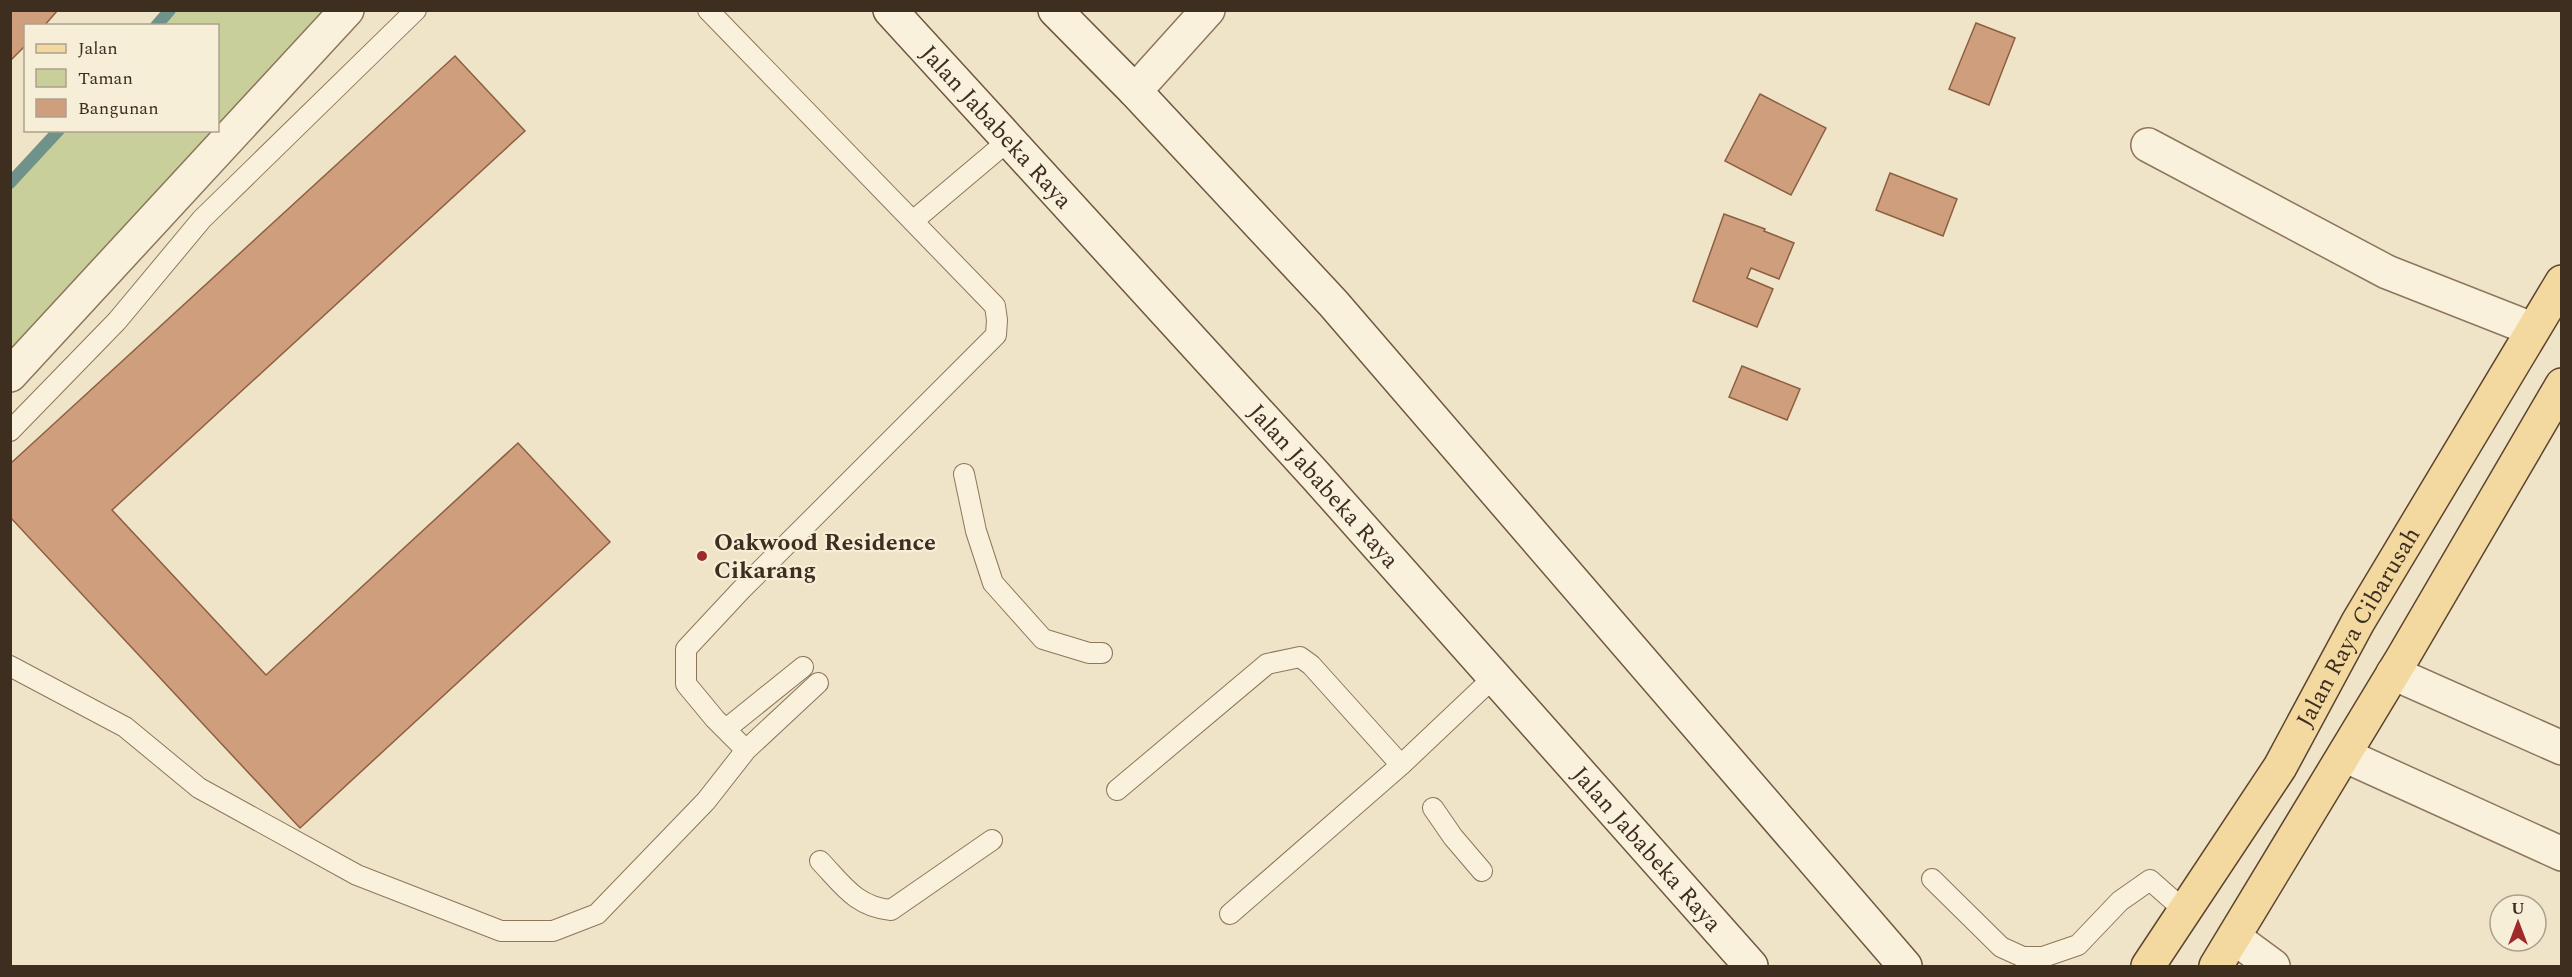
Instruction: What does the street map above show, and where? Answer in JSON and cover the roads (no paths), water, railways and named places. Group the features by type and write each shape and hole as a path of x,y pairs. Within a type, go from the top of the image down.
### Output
{"main road":[{"path":"10,375 347,10"},
{"name":"Jalan Jababeka Raya","path":"890,10 1315,475 1751,966"},
{"path":"1055,10 1135,91 1348,321 1905,966"},
{"path":"1135,91 1208,10"},
{"path":"2148,145 2388,272 2532,330"},
{"name":"Jalan Raya Cibarusah","path":"2148,966 2280,767 2358,622 2562,282"},
{"name":"Jalan Raya Cibarusah","path":"2216,966 2393,673 2562,385"},
{"path":"2393,673 2562,748"},
{"path":"2344,755 2562,854"},
{"path":"2235,938 2273,966"}],"lane":[{"path":"10,431 117,321 202,219 416,10"},
{"path":"708,10 995,306 997,320 996,335 741,590 686,649 686,684 746,750"},
{"path":"913,221 1010,140"},
{"path":"964,474 976,531 993,583 1043,639 1089,653 1102,653"},
{"path":"1117,790 1267,664 1300,657 1311,665 1401,765"},
{"path":"10,666 124,727 199,788 357,875 501,931 553,931 597,914 706,801 746,750 818,683"},
{"path":"726,729 803,667"},
{"path":"1230,914 1401,765 1493,678"},
{"path":"1433,808 1453,837 1482,871"},
{"path":"820,861 856,899 876,908 891,910 992,840"},
{"path":"1932,879 2001,947 2023,957 2043,957 2078,945 2120,901 2150,880 2186,911"}],"waterway":[{"path":"158,24 170,10"},
{"path":"10,183 57,132"}],"place":[{"name":"Oakwood Residence Cikarang","path":"702,556"}]}
